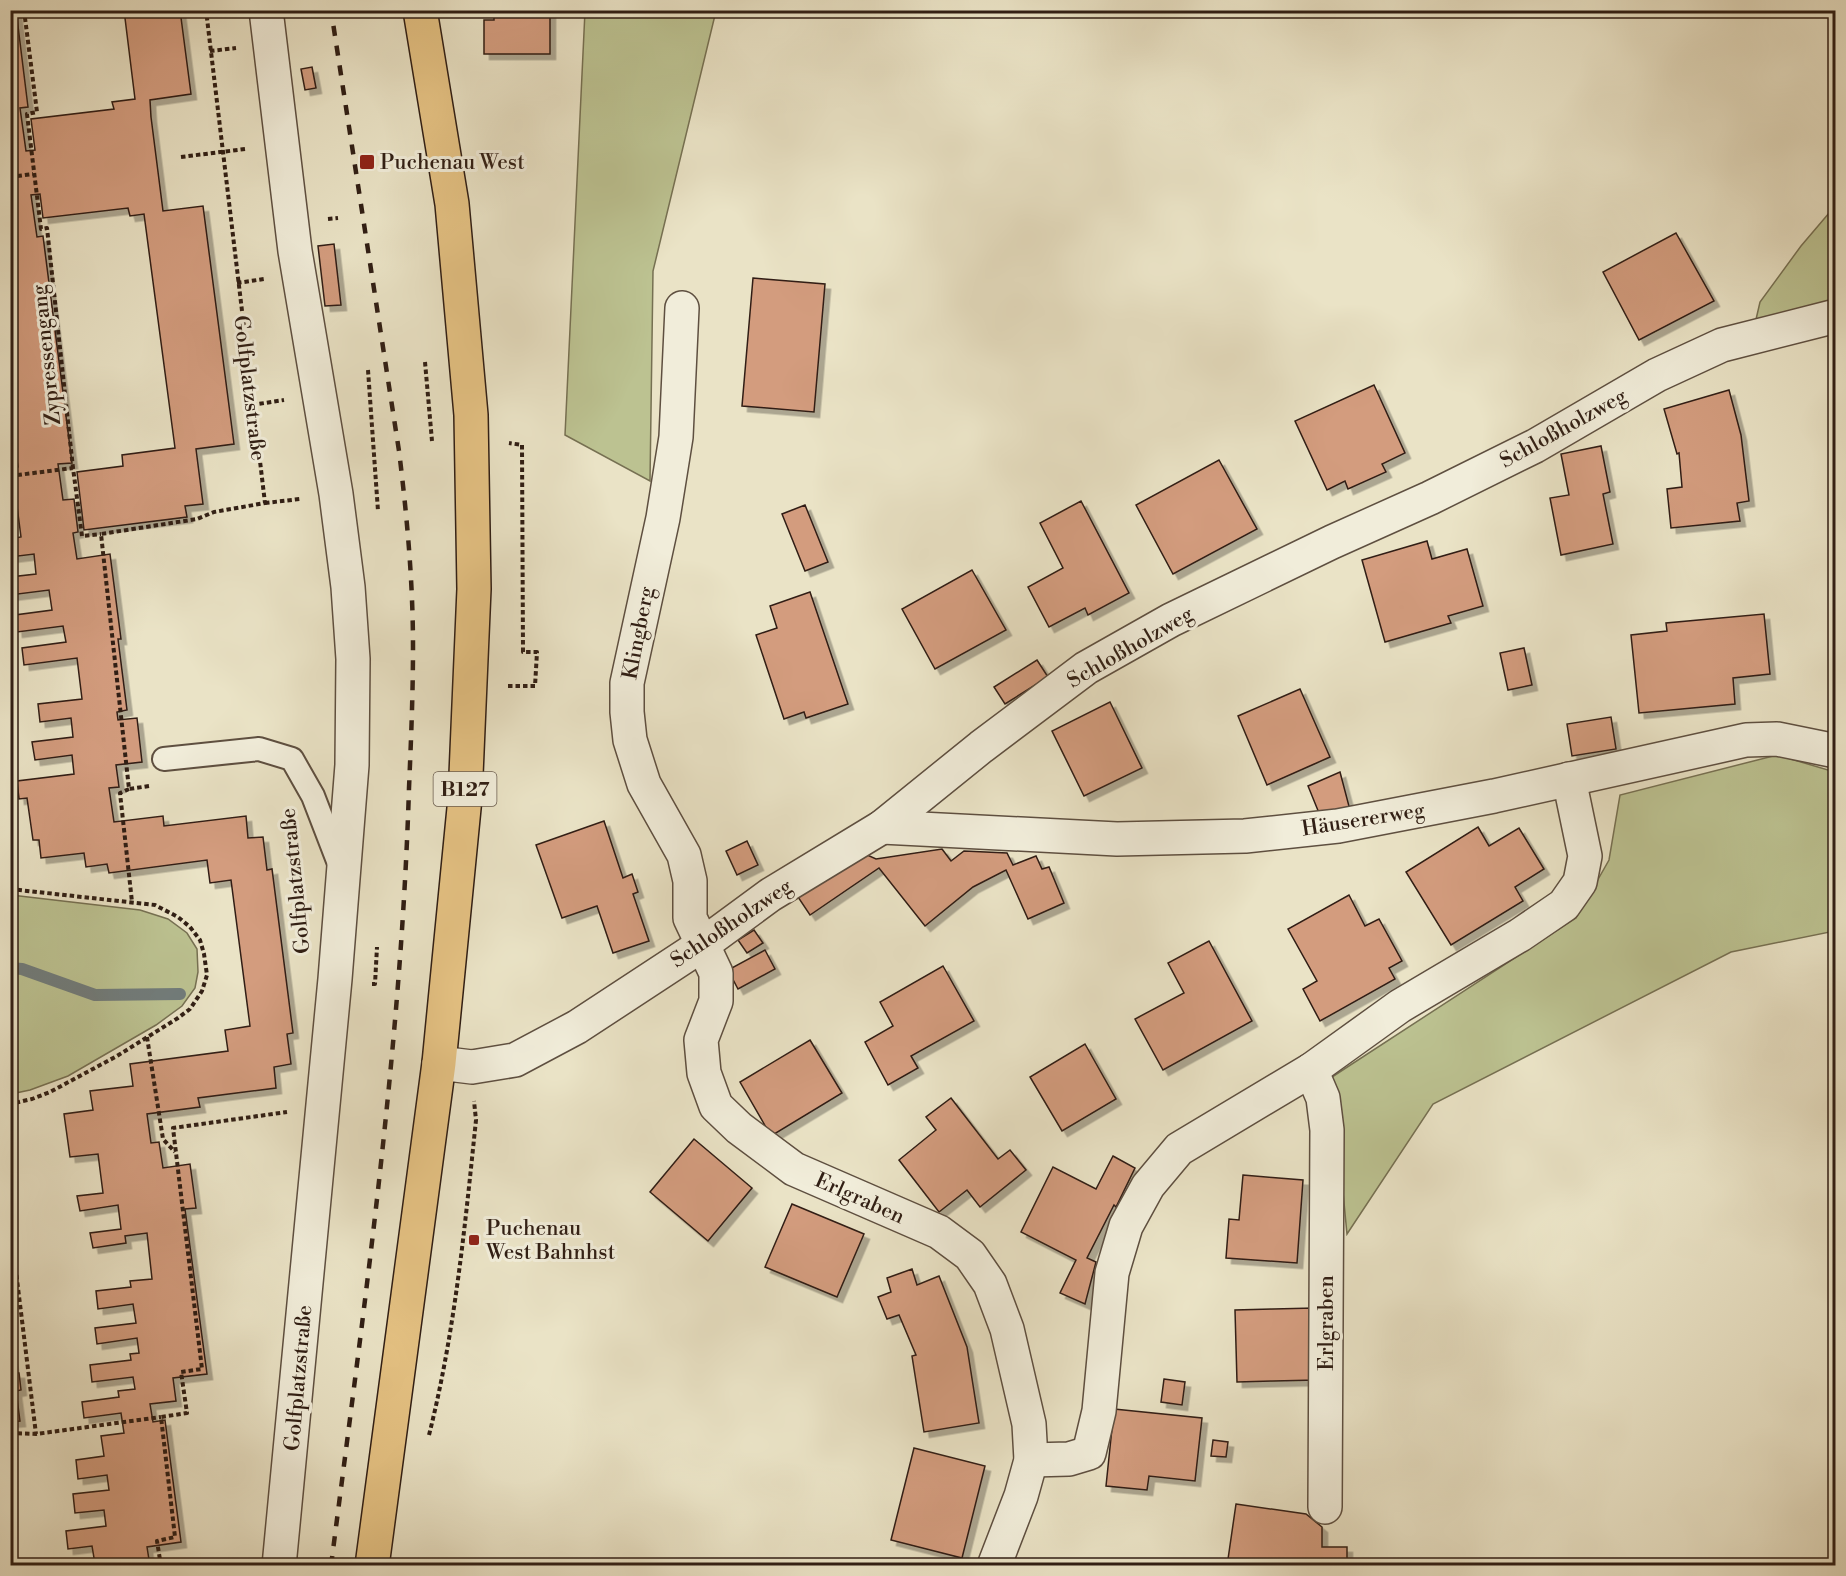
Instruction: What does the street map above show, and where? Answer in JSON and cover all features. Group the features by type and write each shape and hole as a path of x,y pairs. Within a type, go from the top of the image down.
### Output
{"main road":[{"name":"B127","path":"372,1566 439,1063 465,798 474,589 471,415 452,204 420,10"}],"street":[{"name":"Golfplatzstraße","path":"266,10 295,252 335,487 348,587 353,658 352,765 344,875 279,1566"},
{"name":"Klingberg","path":"682,308 676,437 663,518 627,683 627,712 630,740 644,784 684,855 690,881 690,918 702,945"},
{"name":"Schloßholzweg","path":"439,1063 472,1067 515,1060 577,1026 702,945 770,895 882,826 981,747 1086,668 1171,620 1535,446 1657,375 1722,345 1836,316"},
{"name":"Häusererweg","path":"882,826 1117,839 1245,836 1338,826 1494,796 1746,740 1777,739 1836,751"},
{"path":"1030,1460 1069,1459 1089,1453 1099,1411 1112,1273 1126,1226 1148,1186 1179,1149 1311,1070 1400,1006 1520,935 1564,905 1580,882 1585,856 1569,779"},
{"name":"Erlgraben","path":"702,945 716,973 716,1001 701,1040 704,1073 716,1106 739,1128 794,1169 939,1232 970,1255 990,1284 1007,1329 1029,1424 1030,1460 1021,1496 994,1566"},
{"name":"Erlgraben","path":"1311,1070 1323,1098 1327,1130 1325,1507"}],"lane":[{"path":"164,759 259,749 292,759 313,796 344,875"}],"path":[{"name":"Zypressengang","path":"24,10 37,112 27,114 33,174 41,229 47,228 73,468"},
{"name":"Golfplatzstraße","path":"101,534 197,519 214,512 265,503 221,152 206,10"},
{"path":"181,157 282,145"},
{"path":"10,177 33,174"},
{"path":"369,370 378,520"},
{"path":"508,686 535,686 537,652 523,652 522,445 509,442"},
{"path":"10,476 73,468 82,536 101,534 129,789"},
{"path":"132,902 120,793 129,789 151,786"},
{"name":"Golfplatzstraße","path":"291,825 302,926"},
{"path":"10,889 155,905 178,916 200,940 207,975 202,991 190,1009 117,1056 50,1092 10,1104"},
{"path":"147,1037 164,1139 175,1152"},
{"path":"10,1433 36,1434 187,1413 182,1371 202,1369 173,1128 293,1111"},
{"path":"10,1223 36,1434"},
{"path":"161,1417 175,1538 157,1541 161,1566"}],"green space":[{"path":"585,11 716,11 653,271 650,481 565,435"},
{"path":"1835,206 1835,305 1754,328 1760,302 1801,246"},
{"path":"1777,755 1835,772 1835,931 1731,952 1433,1104 1347,1234 1332,1077 1576,918 1609,860 1620,795"},
{"path":"11,895 140,910 168,919 187,933 197,949 198,972 195,988 182,1006 156,1025 68,1076 30,1090 11,1094"}],"building":[{"path":"10,10 16,10 28,107 20,108 26,151 35,150 31,119 114,109 112,102 135,99 124,10 180,10 191,94 150,100 151,117 163,211 203,206 234,444 196,449 203,504 185,506 187,517 84,530 77,472 123,466 122,455 175,448 144,214 130,216 128,208 43,218 40,194 31,195 37,237 43,236 72,463 58,464 63,500 74,499 78,532 73,533 77,559 110,554 127,710 117,712 118,720 137,718 142,762 116,765 119,787 109,788 114,822 163,816 164,826 246,816 248,838 263,837 267,870 272,869 293,1033 287,1034 291,1064 274,1067 276,1088 198,1098 200,1107 147,1114 151,1143 159,1142 163,1168 190,1164 196,1208 185,1209 207,1374 173,1378 176,1401 150,1404 153,1422 165,1420 181,1542 147,1547 150,1566 86,1566 95,1564 92,1546 68,1549 66,1531 106,1526 104,1510 75,1513 73,1494 109,1490 107,1475 78,1479 76,1460 104,1456 101,1436 124,1433 121,1413 84,1418 82,1402 119,1397 118,1391 135,1389 133,1377 92,1382 90,1365 131,1360 130,1354 139,1353 137,1338 97,1344 95,1328 136,1323 133,1304 98,1309 96,1291 131,1287 130,1281 152,1279 147,1233 125,1236 126,1243 93,1248 90,1233 121,1229 118,1205 80,1211 77,1196 103,1193 98,1154 70,1157 64,1114 93,1110 90,1091 133,1086 130,1064 228,1051 225,1030 250,1026 231,880 210,883 207,860 109,873 107,864 86,867 84,853 41,858 39,840 33,840 27,798 19,799 17,781 74,774 72,755 35,760 32,742 73,737 71,718 40,722 38,704 82,699 77,658 24,665 22,648 66,642 63,626 17,632 15,615 52,610 49,590 10,595 10,577 36,574 34,554 10,557 10,539 21,537 12,468 18,467 15,446 10,447"},
{"path":"494,10 550,10 550,54 484,54 484,20 494,20"},
{"path":"312,67 316,88 305,90 301,69"},
{"path":"1676,233 1714,301 1639,340 1603,272"},
{"path":"334,244 341,305 325,306 318,246"},
{"path":"753,278 825,284 814,412 742,406"},
{"path":"1374,385 1405,453 1382,464 1386,472 1348,489 1345,481 1327,490 1295,421"},
{"path":"1729,390 1741,435 1749,501 1737,503 1740,521 1671,528 1667,489 1682,487 1679,453 1677,454 1664,409"},
{"path":"1601,446 1610,492 1603,494 1613,544 1561,555 1550,498 1569,495 1561,454"},
{"path":"1219,460 1257,529 1173,574 1136,505"},
{"path":"1081,501 1129,593 1088,615 1085,608 1049,627 1028,587 1063,568 1040,523"},
{"path":"805,505 828,562 805,571 782,514"},
{"path":"1427,541 1432,559 1467,549 1483,606 1448,616 1451,623 1385,642 1362,560"},
{"path":"972,570 1006,630 935,669 902,609"},
{"path":"810,592 848,704 806,718 804,712 784,719 756,635 777,628 770,606"},
{"path":"1764,614 1770,674 1733,678 1735,704 1639,713 1631,635 1667,631 1666,623"},
{"path":"1524,648 1532,685 1508,690 1500,653"},
{"path":"1037,660 1048,677 1005,704 994,687"},
{"path":"1300,689 1330,757 1267,785 1238,716"},
{"path":"1110,702 1142,768 1084,796 1052,731"},
{"path":"1611,717 1616,749 1572,756 1567,724"},
{"path":"1340,772 1350,810 1319,813 1308,786"},
{"path":"604,821 623,878 632,874 638,892 633,894 649,941 613,953 597,906 562,918 536,845"},
{"path":"1478,827 1489,846 1519,828 1544,869 1515,887 1523,901 1451,945 1406,872"},
{"path":"747,841 758,865 737,875 726,851"},
{"path":"942,849 951,861 964,851 1007,853 1013,865 1036,856 1042,869 1049,867 1064,903 1028,919 1006,870 973,887 925,926 879,868 810,915 798,897 863,853 876,859"},
{"path":"1349,895 1365,926 1379,919 1402,961 1389,968 1395,979 1320,1021 1303,989 1317,981 1288,929"},
{"path":"754,930 763,943 747,953 738,940"},
{"path":"1209,941 1252,1021 1163,1070 1135,1019 1184,993 1168,963"},
{"path":"765,950 775,969 738,989 728,970"},
{"path":"943,966 974,1021 911,1056 918,1068 888,1085 865,1042 893,1026 880,1002"},
{"path":"810,1040 842,1093 771,1136 740,1082"},
{"path":"1085,1044 1116,1099 1062,1131 1030,1077"},
{"path":"951,1098 998,1159 1010,1150 1026,1170 980,1207 967,1190 939,1212 899,1160 936,1130 926,1117"},
{"path":"694,1139 752,1188 708,1241 650,1192"},
{"path":"1113,1156 1135,1168 1087,1258 1096,1262 1085,1304 1060,1293 1076,1260 1021,1232 1053,1167 1096,1189"},
{"path":"1243,1175 1303,1180 1297,1263 1226,1258 1229,1219 1239,1220"},
{"path":"792,1204 864,1234 837,1297 765,1267"},
{"path":"912,1269 917,1285 939,1276 967,1347 979,1423 924,1432 912,1356 916,1355 899,1315 887,1319 878,1297 891,1292 887,1278"},
{"path":"1314,1308 1316,1380 1237,1382 1235,1310"},
{"path":"10,1347 14,1373 19,1373 21,1390 16,1391 20,1421 10,1422"},
{"path":"1164,1379 1185,1382 1182,1405 1161,1402"},
{"path":"1114,1409 1202,1418 1195,1481 1149,1476 1147,1490 1106,1486"},
{"path":"1213,1440 1228,1442 1226,1457 1211,1456"},
{"path":"914,1448 985,1466 962,1558 891,1540"},
{"path":"1236,1504 1306,1514 1322,1527 1322,1547 1347,1547 1347,1566 1227,1566"}],"waterway":[{"path":"10,968 22,969 95,995 180,994"}],"railway":[{"path":"331,10 399,451 409,549 413,647 405,886 390,1081 331,1566"}],"place":[{"name":"Puchenau West","path":"367,162"},
{"name":"Puchenau West Bahnhst","path":"474,1240"}]}
